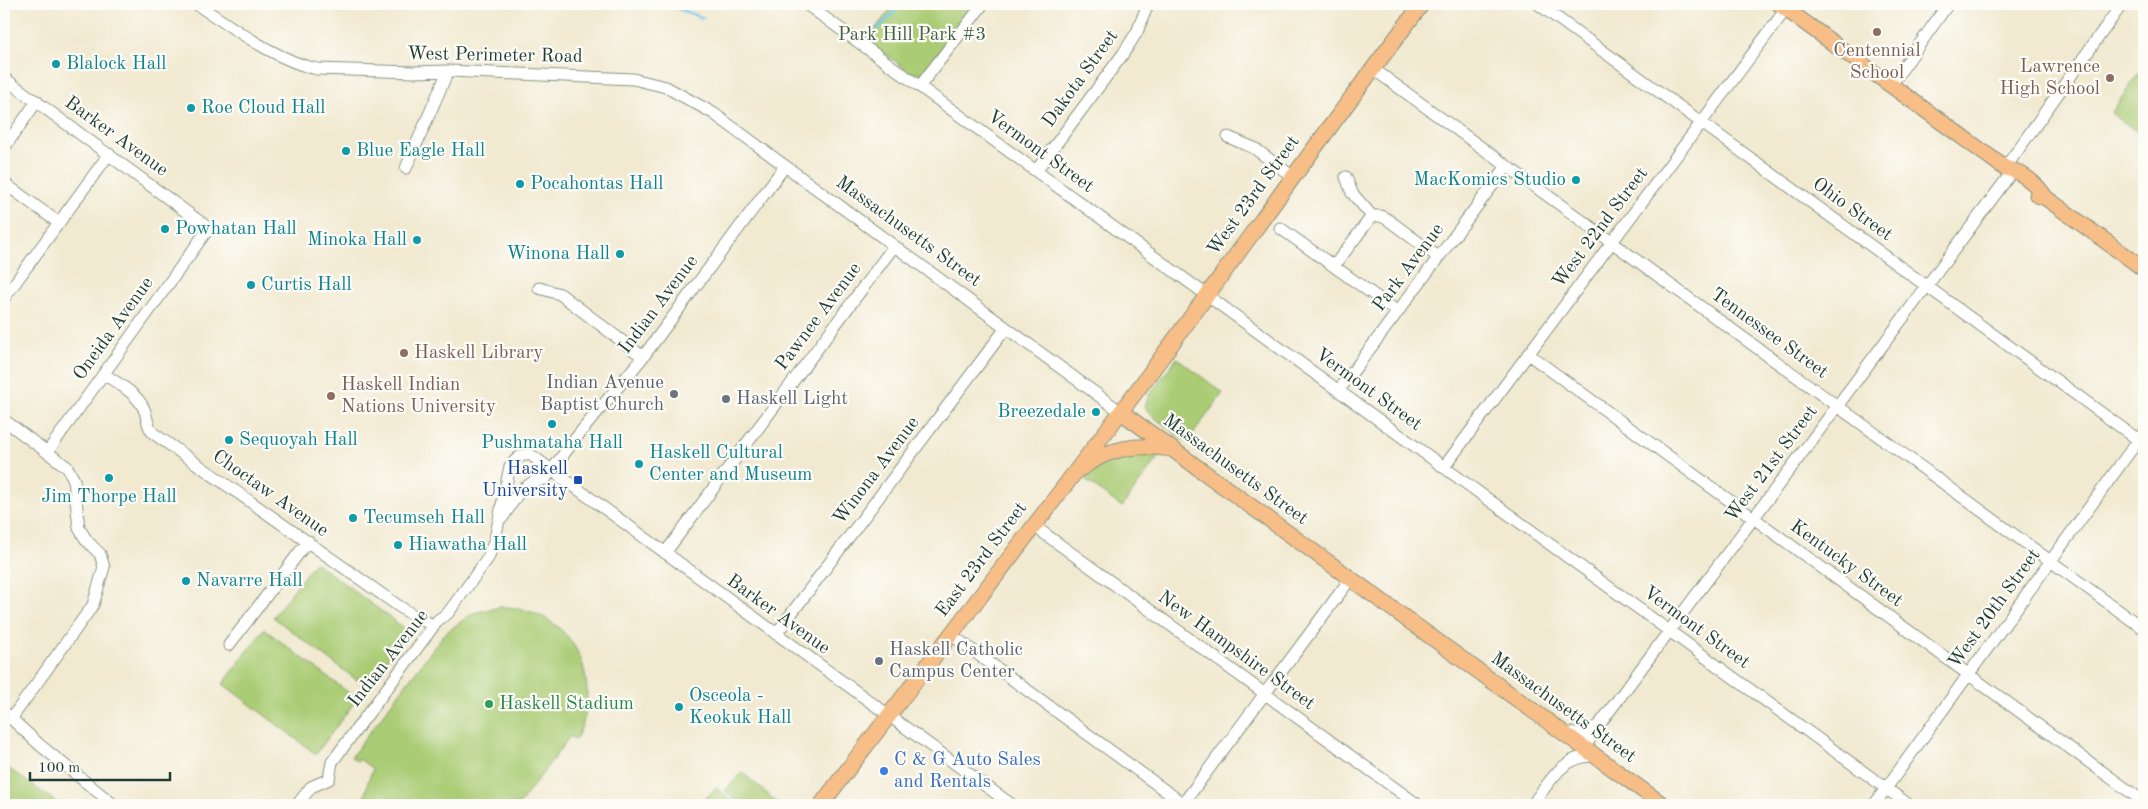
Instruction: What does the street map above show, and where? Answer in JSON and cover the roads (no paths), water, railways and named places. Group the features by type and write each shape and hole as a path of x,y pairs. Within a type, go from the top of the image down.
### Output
{"main road":[{"name":"West 23rd Street","path":"1121,412 1208,295 1292,176 1422,4"},
{"path":"1783,6 2007,172 2014,170 2039,188 2046,198 2144,269"},
{"name":"Massachusetts Street","path":"1121,412 1663,805"},
{"name":"East 23rd Street","path":"821,805 887,716 1121,412"},
{"path":"1072,475 1096,459 1119,449 1151,446 1173,450"}],"street":[{"name":"West Perimeter Road","path":"196,4 253,40 298,64 308,67 340,70 448,71 599,76 650,82 666,87 694,101 785,166"},
{"name":"Vermont Street","path":"806,4 1909,805"},
{"path":"920,86 983,4"},
{"name":"Dakota Street","path":"1036,170 1123,54 1137,32 1148,4"},
{"name":"Ohio Street","path":"1538,4 2142,439"},
{"path":"1891,85 1948,4"},
{"name":"West 21st Street","path":"1532,805 1561,768 1565,758 1585,749 1599,725 1927,286 2122,4"},
{"name":"West 22nd Street","path":"1444,468 1702,123 1783,6"},
{"name":"Tennessee Street","path":"1372,68 2144,629"},
{"path":"406,168 448,71"},
{"name":"Barker Avenue","path":"4,78 207,226"},
{"path":"4,148 37,101"},
{"path":"1228,138 1254,148 1292,176"},
{"path":"4,298 109,154"},
{"name":"Massachusetts Street","path":"785,166 1121,412"},
{"name":"Indian Avenue","path":"498,525 519,492 533,482 545,479 578,434 643,357 785,166"},
{"name":"Park Avenue","path":"1340,390 1507,166"},
{"path":"1346,177 1352,193 1372,216 1380,216 1387,220 1438,257"},
{"path":"4,183 58,223"},
{"path":"1334,266 1372,216"},
{"name":"Oneida Avenue","path":"48,451 206,232 207,226"},
{"path":"1280,228 1398,312"},
{"name":"Pawnee Avenue","path":"665,553 894,246"},
{"path":"540,288 560,294 643,357"},
{"name":"Winona Avenue","path":"776,634 1006,328"},
{"name":"Kentucky Street","path":"1528,354 2144,802"},
{"name":"Choctaw Avenue","path":"104,374 139,400 144,409 148,425 153,432 397,605 419,619 434,625"},
{"path":"4,420 60,460 70,471 74,480 79,528 86,541 100,554 104,572 93,605 7,715 114,805"},
{"name":"West 20th Street","path":"1874,805 2142,439"},
{"name":"Indian Avenue","path":"297,805 311,787 329,779 332,762 434,625 448,613 484,566 493,548 510,466 517,458 524,454"},
{"name":"Barker Avenue","path":"524,454 531,455 552,470 887,716 1012,805"},
{"name":"New Hampshire Street","path":"1034,526 1418,805"},
{"path":"229,645 308,541"},
{"path":"950,634 1184,805 1351,578"},
{"path":"1563,733 1585,733 1599,725"},
{"path":"1561,768 1585,749"}],"waterway":[{"path":"666,4 703,18"},
{"path":"877,29 903,4"}],"place":[{"name":"Centennial School","path":"1877,32"},
{"name":"Blalock Hall","path":"56,64"},
{"name":"Lawrence High School","path":"2110,78"},
{"name":"Roe Cloud Hall","path":"191,108"},
{"name":"Blue Eagle Hall","path":"346,151"},
{"name":"MacKomics Studio","path":"1576,180"},
{"name":"Pocahontas Hall","path":"520,184"},
{"name":"Powhatan Hall","path":"165,229"},
{"name":"Minoka Hall","path":"417,240"},
{"name":"Winona Hall","path":"620,254"},
{"name":"Curtis Hall","path":"251,285"},
{"name":"Haskell Library","path":"404,353"},
{"name":"Indian Avenue Baptist Church","path":"674,394"},
{"name":"Haskell Indian Nations University","path":"331,396"},
{"name":"Haskell Light","path":"726,399"},
{"name":"Breezedale","path":"1096,412"},
{"name":"Pushmataha Hall","path":"552,424"},
{"name":"Sequoyah Hall","path":"229,440"},
{"name":"Haskell Cultural Center and Museum","path":"639,464"},
{"name":"Jim Thorpe Hall","path":"109,478"},
{"name":"Haskell University","path":"578,480"},
{"name":"Tecumseh Hall","path":"353,518"},
{"name":"Hiawatha Hall","path":"398,545"},
{"name":"Navarre Hall","path":"186,581"},
{"name":"Haskell Catholic Campus Center","path":"879,661"},
{"name":"Haskell Stadium","path":"489,704"},
{"name":"Osceola - Keokuk Hall","path":"679,707"},
{"name":"C & G Auto Sales and Rentals","path":"884,771"}],"park label":[{"name":"Park Hill Park #3","path":"912,35"}]}
